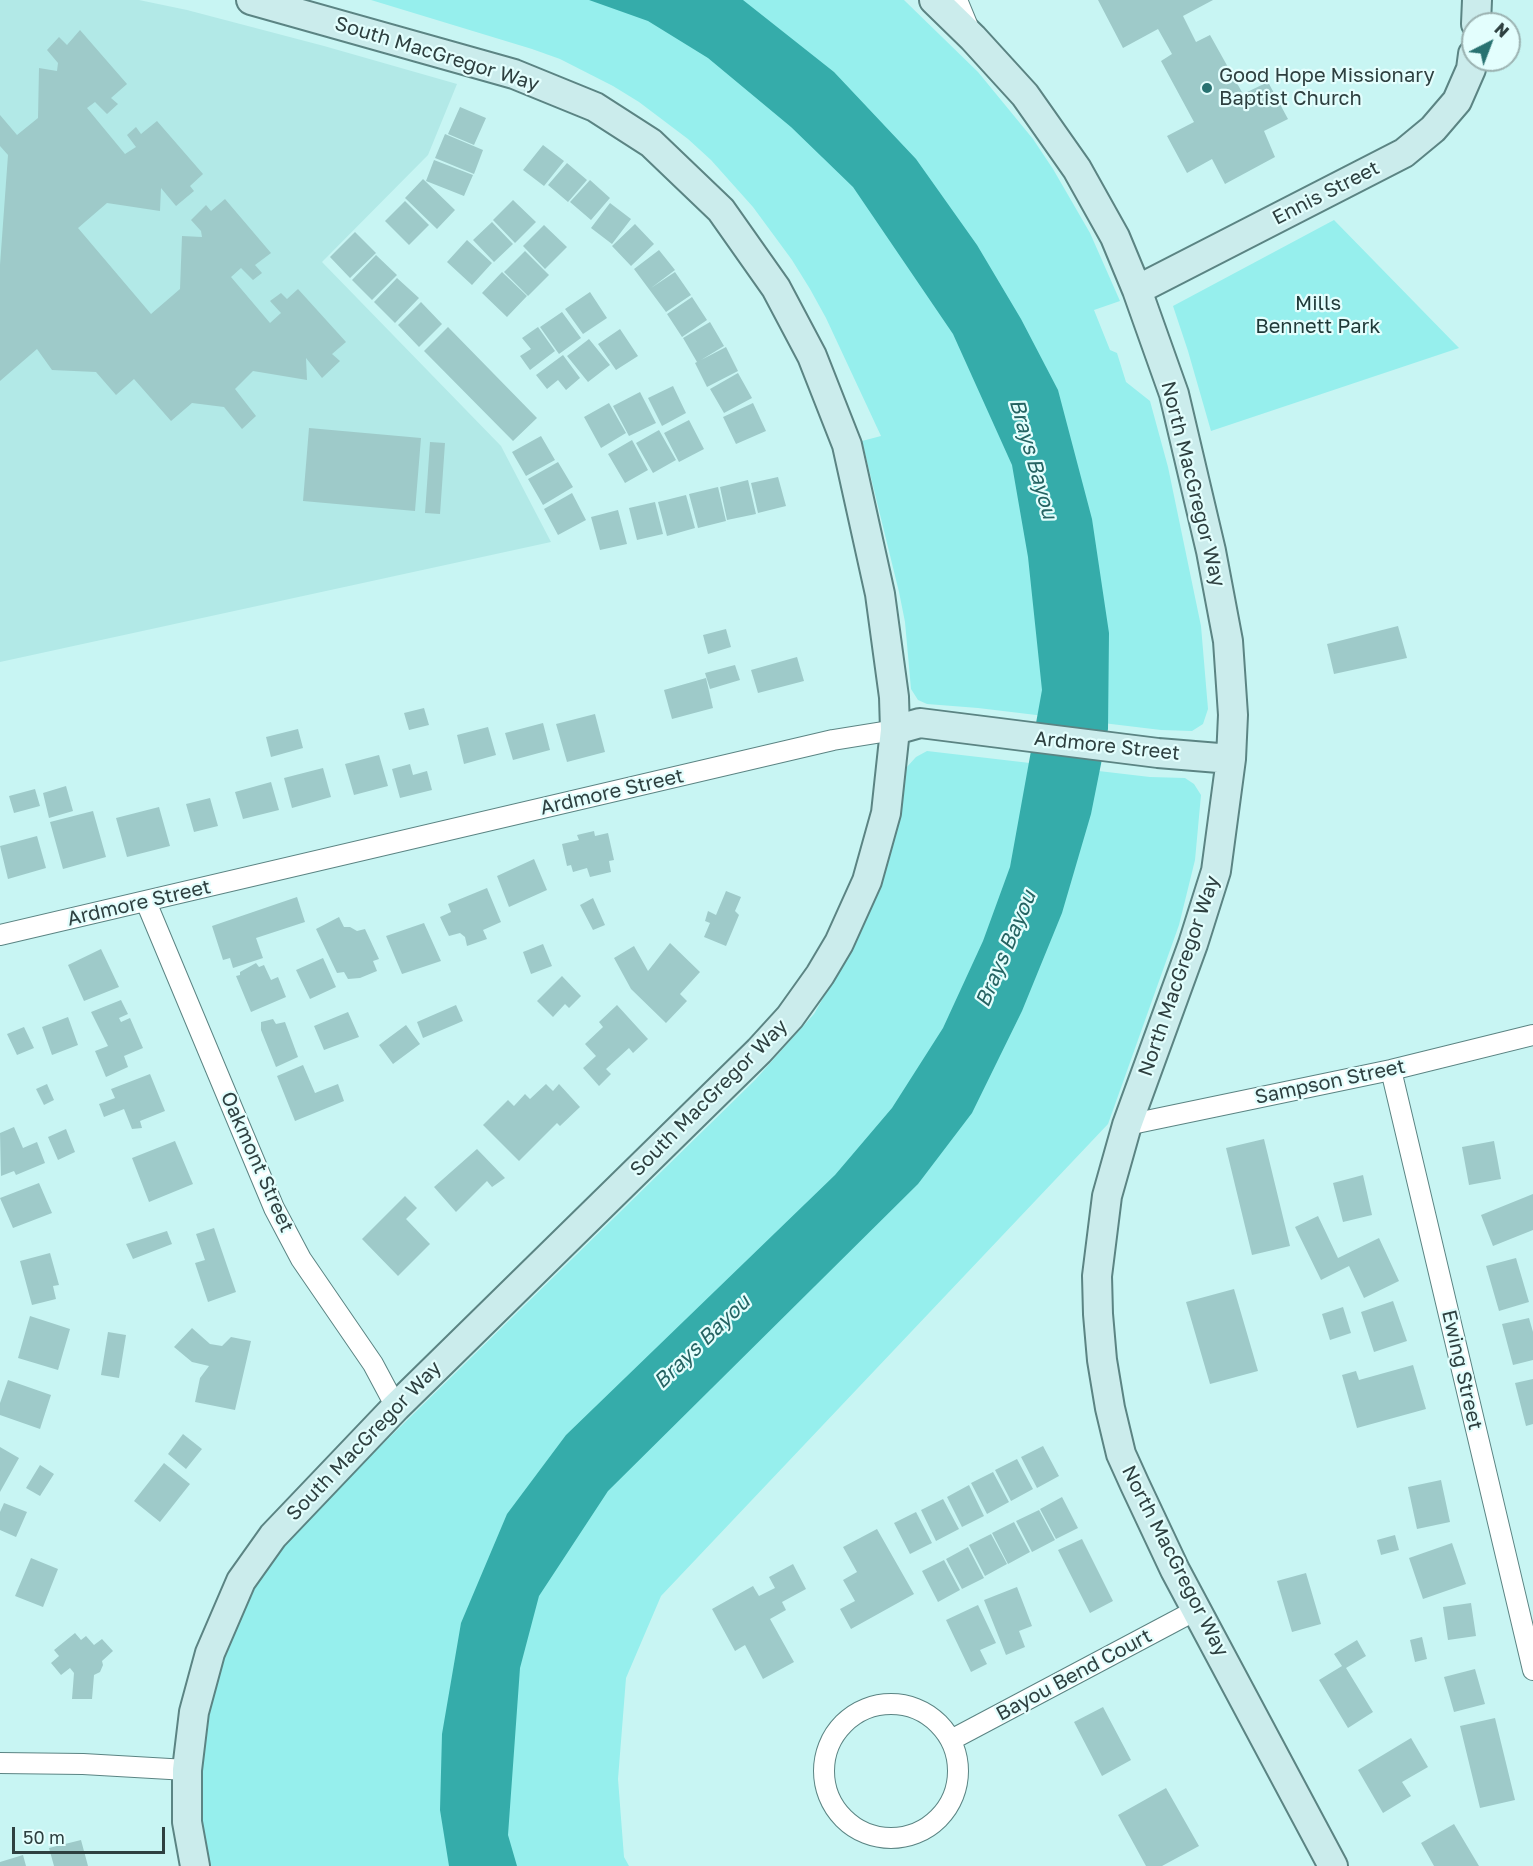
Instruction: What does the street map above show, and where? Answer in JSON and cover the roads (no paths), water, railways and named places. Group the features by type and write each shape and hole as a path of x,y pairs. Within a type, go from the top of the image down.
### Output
{"main road":[{"name":"South MacGregor Way","path":"195,1866 187,1822 186,1770 194,1712 210,1653 241,1581 273,1536 396,1407 759,1051 790,1017 820,975 839,943 867,881 886,813 895,730 894,697 880,594 846,445 812,356 776,288 721,210 651,143 595,107 514,74 251,0"},
{"name":"North MacGregor Way","path":"934,0 1025,95 1077,169 1115,237 1137,290 1174,394 1219,589 1228,640 1233,714 1231,759 1216,871 1193,944 1126,1125 1107,1196 1098,1276 1098,1314 1102,1360 1110,1408 1122,1454 1151,1520 1333,1866"},
{"name":"Ennis Street","path":"1137,290 1404,153 1433,129 1457,101 1470,72"},
{"name":"Ardmore Street","path":"895,730 920,723 1158,753 1231,759"}],"street":[{"path":"957,0 972,38"},
{"name":"Ardmore Street","path":"0,935 833,740 895,730"},
{"name":"Oakmont Street","path":"146,902 274,1208 301,1259 373,1364 396,1407"},
{"name":"Sampson Street","path":"1126,1125 1391,1070 1533,1035"},
{"name":"Ewing Street","path":"1391,1070 1533,1670"},
{"name":"Bayou Bend Court","path":"951,1740 1198,1610"},
{"path":"879,1704 900,1704 921,1710 938,1723 951,1740 957,1760 958,1781 951,1801 939,1819 922,1831 902,1838 881,1838 860,1831 843,1819 830,1802 824,1782 823,1761 830,1740 842,1723 859,1711 879,1704"},
{"path":"0,1763 72,1763 186,1770"}],"water":[{"name":"Brays Bayou","path":"589,0 743,0 834,72 916,159 977,245 1021,319 1058,390 1092,519 1109,633 1108,729 1091,814 1062,913 1022,1011 972,1113 918,1184 608,1491 539,1596 520,1668 508,1835 517,1866 449,1866 440,1810 442,1734 461,1623 507,1514 566,1435 835,1175 892,1108 943,1028 983,941 1010,867 1042,690 1028,557 1012,465 953,334 853,187 791,127 708,58 648,21"}],"place":[{"name":"Good Hope Missionary Baptist Church","path":"1207,88"}],"park label":[{"name":"Mills Bennett Park","path":"1318,316"}]}
